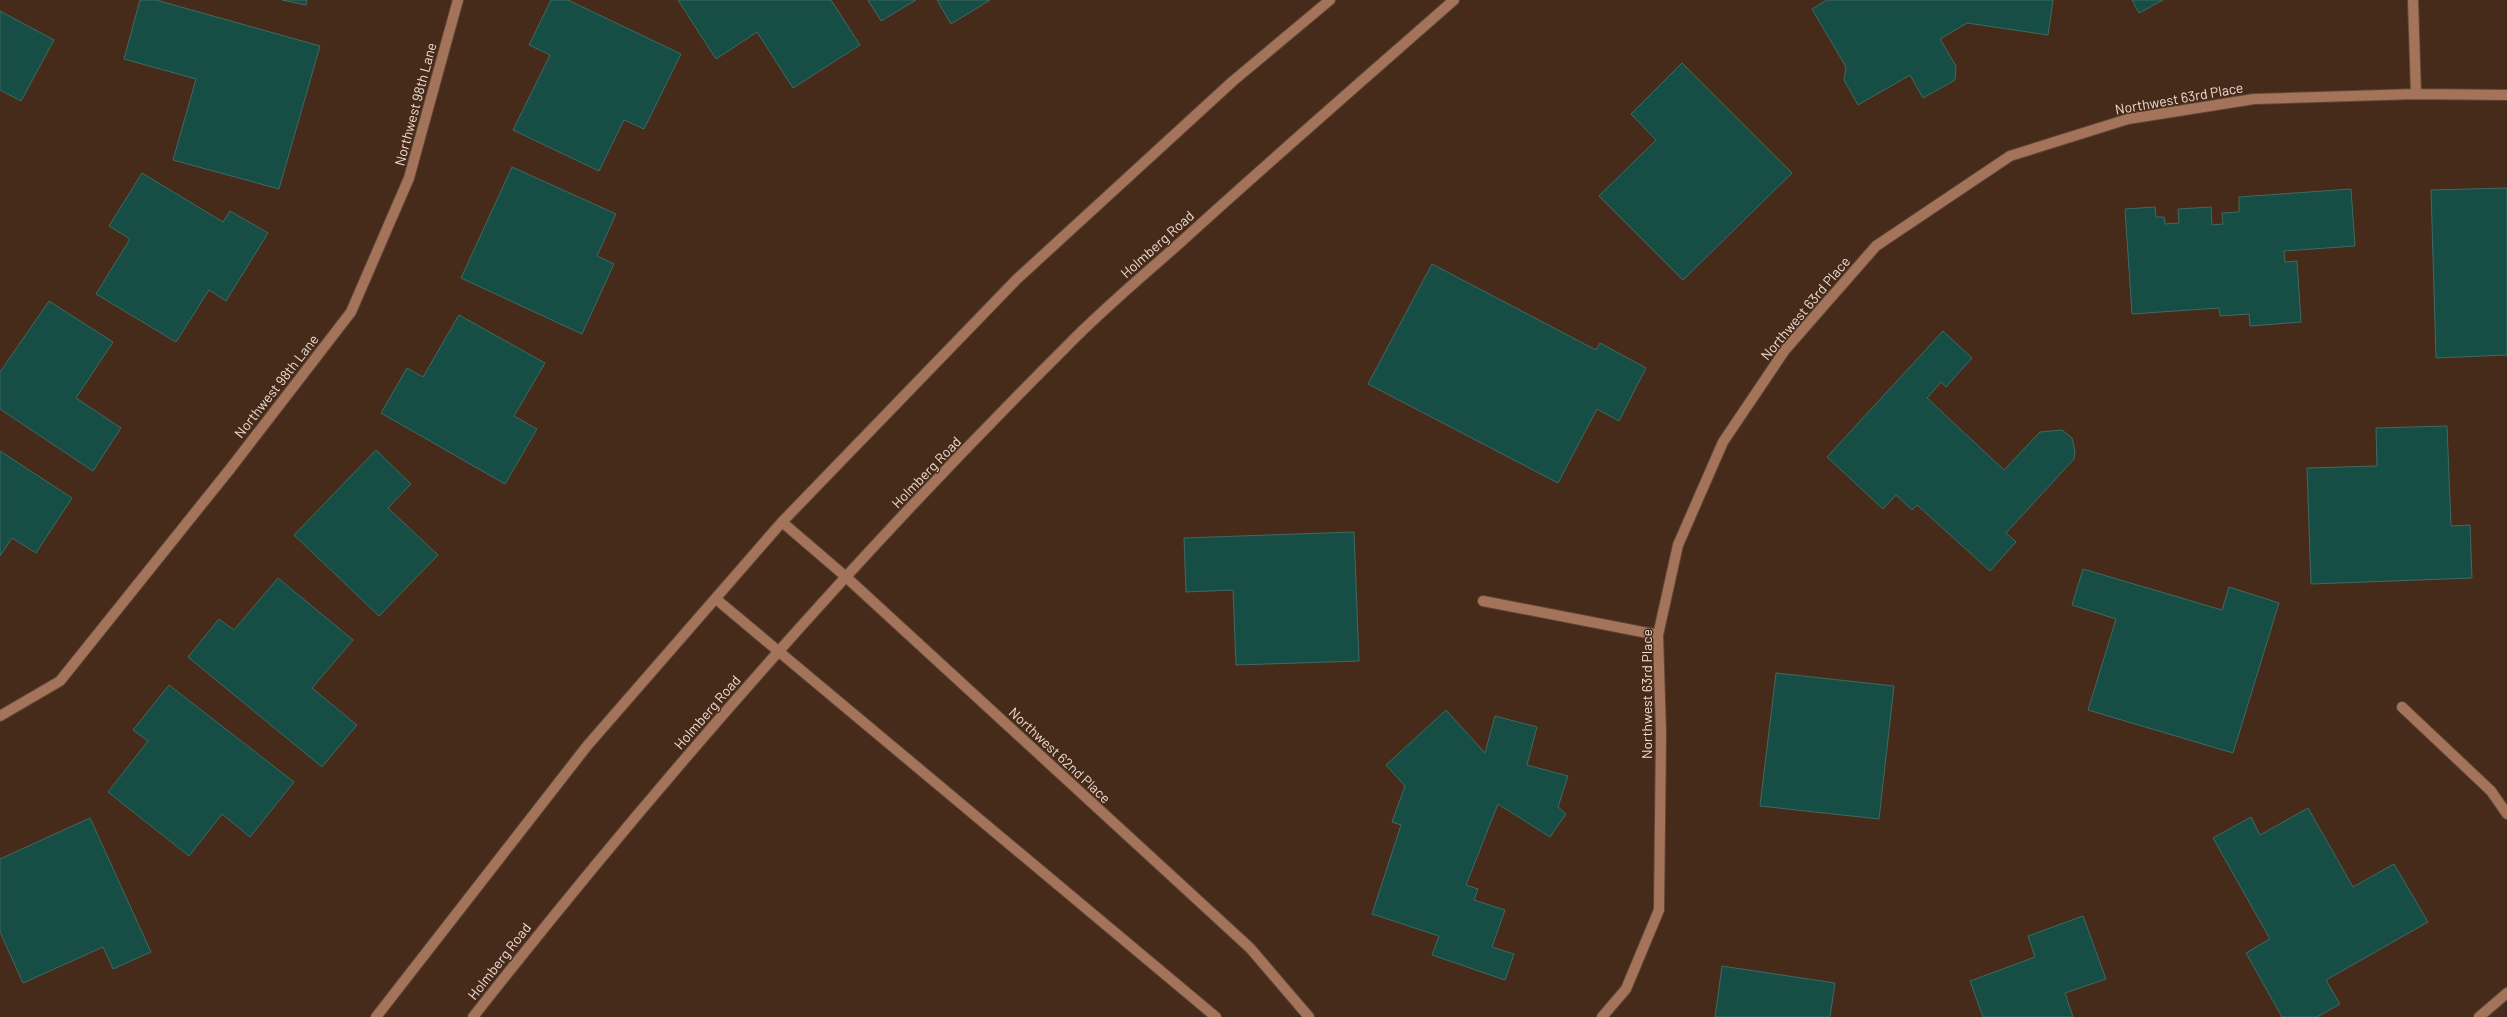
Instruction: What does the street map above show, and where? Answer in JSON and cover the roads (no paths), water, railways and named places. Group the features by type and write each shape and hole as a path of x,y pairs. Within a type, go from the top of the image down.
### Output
{"street":[{"name":"Northwest 98th Lane","path":"0,716 60,681 230,469 351,312 409,178 458,0"},
{"path":"376,1017 587,746 782,522 1017,279 1233,81 1330,0"},
{"name":"Holmberg Road","path":"473,1017 656,792 779,650 846,576 1068,344 1288,145 1454,0"},
{"path":"2413,0 2416,94"},
{"name":"Northwest 63rd Place","path":"1602,1017 1626,989 1659,910 1661,733 1658,635 1678,545 1723,442 1785,350 1876,246 2010,156 2128,119 2254,99 2416,94 2507,95"},
{"name":"Northwest 62nd Place","path":"782,522 846,576 1250,948 1309,1017"},
{"path":"716,599 779,650 1216,1017"},
{"path":"1483,601 1658,635"},
{"path":"2402,707 2490,791 2507,814"},
{"path":"2479,1017 2507,993"}]}
